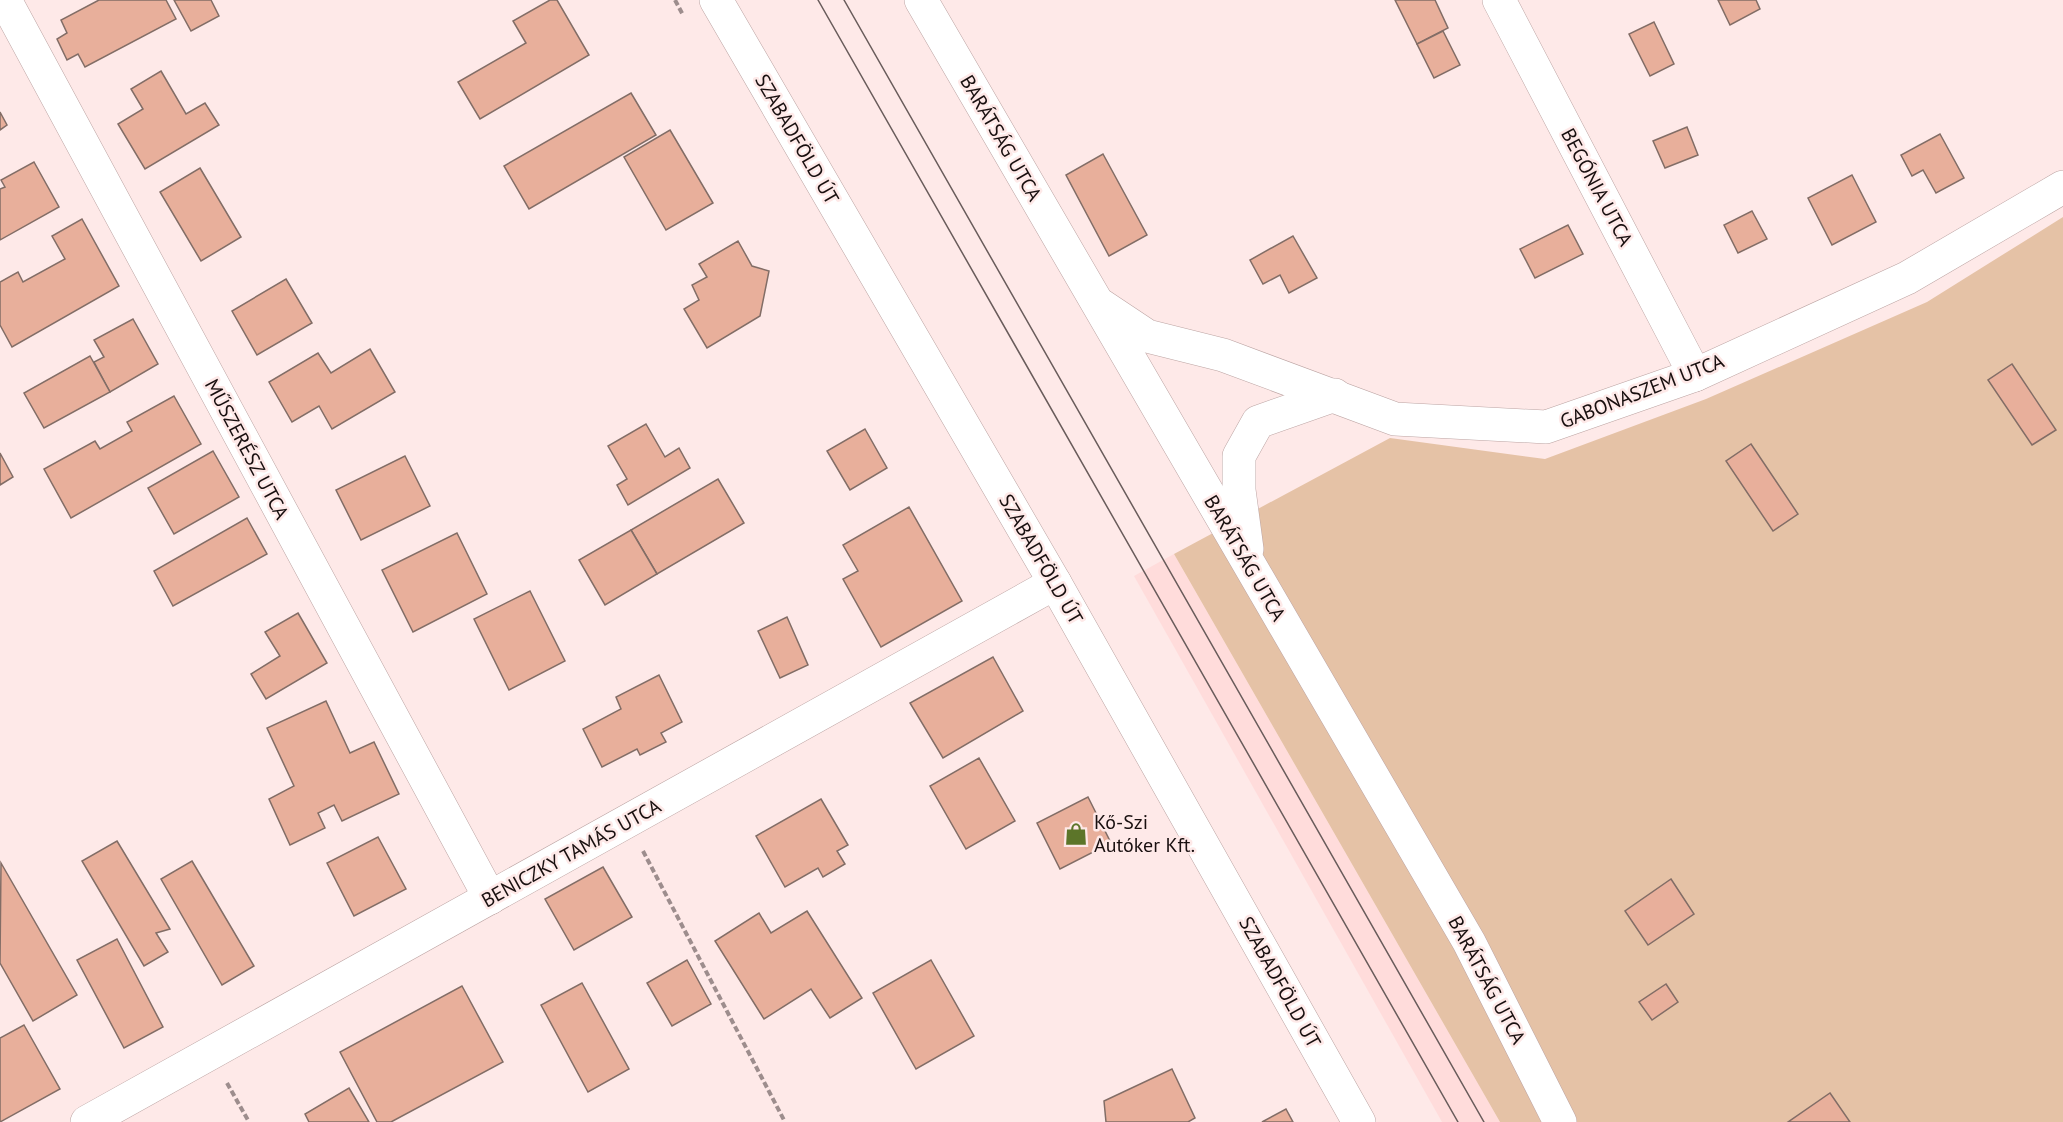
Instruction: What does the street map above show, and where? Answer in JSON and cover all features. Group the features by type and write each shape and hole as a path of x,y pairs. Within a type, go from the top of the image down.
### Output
{"street":[{"name":"MŰSZERÉSZ UTCA","path":"4,0 490,898"},
{"name":"SZABADFÖLD ÚT","path":"716,0 1055,583 1359,1122"},
{"name":"BARÁTSÁG UTCA","path":"921,0 1469,942 1560,1122"},
{"name":"BEGÓNIA UTCA","path":"1500,0 1695,375"},
{"name":"GABONASZEM UTCA","path":"1095,302 1147,336 1223,355 1395,419 1546,427 1695,375 1907,278 2063,187"},
{"path":"1250,566 1239,490 1239,456 1258,423 1335,395"},
{"name":"BENICZKY TAMÁS UTCA","path":"87,1122 1055,583"}],"path":[{"path":"628,821 785,1122"},
{"path":"211,1053 249,1122"}],"shaded area":[{"path":"2063,217 2063,1122 1500,1122 1174,554 1390,438 1545,459 1706,399 1927,302"},
{"path":"1174,554 1500,1122 1442,1122 1134,576"}],"building":[{"path":"99,0 166,0 176,19 85,67 78,54 67,60 57,39 67,33 61,20"},
{"path":"174,0 211,0 219,16 191,31"},
{"path":"550,0 557,0 589,55 480,119 458,82 526,43 513,21"},
{"path":"1395,0 1435,0 1448,28 1417,44"},
{"path":"1718,0 1756,0 1760,9 1730,25"},
{"path":"1654,22 1674,64 1650,76 1629,34"},
{"path":"1443,31 1460,65 1434,78 1417,44"},
{"path":"161,71 186,114 205,103 219,125 145,169 118,124 143,109 131,89"},
{"path":"631,93 656,135 529,209 504,166"},
{"path":"0,112 7,125 0,130"},
{"path":"1687,127 1698,155 1665,168 1653,141"},
{"path":"670,130 713,203 666,230 624,157"},
{"path":"1940,134 1964,178 1936,193 1923,170 1912,176 1901,155"},
{"path":"1103,154 1147,235 1109,256 1066,175"},
{"path":"34,162 59,207 0,240 0,189 5,187 1,180"},
{"path":"200,168 241,237 201,261 160,192"},
{"path":"1852,175 1876,222 1832,245 1808,198"},
{"path":"1752,211 1767,239 1738,253 1724,225"},
{"path":"82,219 119,286 12,347 0,325 0,282 18,272 23,282 65,259 52,236"},
{"path":"1568,225 1583,254 1535,278 1520,249"},
{"path":"1293,236 1317,278 1289,293 1280,275 1263,284 1250,260"},
{"path":"738,241 752,266 769,271 760,316 707,348 684,309 699,300 692,285 707,277 699,264"},
{"path":"286,279 312,323 257,355 232,311"},
{"path":"133,319 158,364 110,392 94,362 104,357 94,340"},
{"path":"370,349 395,392 332,429 319,406 292,422 269,382 318,353 331,373"},
{"path":"90,356 110,392 44,428 24,393"},
{"path":"2012,364 2056,430 2032,445 1988,380"},
{"path":"174,396 201,444 71,518 44,469 95,441 100,449 132,431 127,422"},
{"path":"646,424 665,457 679,448 690,468 628,505 617,485 627,479 608,446"},
{"path":"865,429 887,468 850,490 827,451"},
{"path":"1751,444 1798,514 1773,531 1726,461"},
{"path":"213,451 239,497 174,534 148,488"},
{"path":"0,453 13,477 0,485"},
{"path":"405,456 430,506 361,540 336,490"},
{"path":"718,479 744,523 657,574 631,530"},
{"path":"909,507 962,601 881,647 843,579 858,571 843,545"},
{"path":"247,518 267,554 173,606 154,571"},
{"path":"631,530 657,574 605,605 579,560"},
{"path":"457,533 487,594 413,632 382,570"},
{"path":"530,591 565,661 509,690 474,619"},
{"path":"298,613 327,663 266,699 251,674 280,656 265,632"},
{"path":"787,617 808,665 780,678 758,631"},
{"path":"993,657 1023,711 943,758 910,703"},
{"path":"659,675 682,722 661,733 666,742 640,755 637,749 602,767 583,729 621,709 616,697"},
{"path":"326,701 350,753 374,742 399,794 342,821 334,805 318,813 325,828 290,845 269,799 294,786 267,728"},
{"path":"979,758 1015,821 966,849 930,786"},
{"path":"1088,797 1111,843 1060,869 1037,823"},
{"path":"821,799 848,845 837,851 845,864 823,877 818,868 785,887 756,836"},
{"path":"378,837 406,889 354,916 327,863"},
{"path":"117,841 170,929 156,933 168,952 144,966 82,861"},
{"path":"192,861 254,966 222,985 161,879"},
{"path":"1,863 77,995 33,1021 0,963"},
{"path":"603,867 632,917 574,950 545,899"},
{"path":"1671,879 1694,914 1648,945 1625,911"},
{"path":"807,911 862,998 830,1018 811,989 764,1019 715,941 759,913 771,933"},
{"path":"117,939 163,1027 124,1048 77,960"},
{"path":"687,960 711,1004 672,1026 647,983"},
{"path":"931,960 974,1036 916,1069 873,993"},
{"path":"582,983 629,1069 588,1092 541,1005"},
{"path":"1666,984 1678,1002 1652,1020 1639,1002"},
{"path":"462,986 503,1062 391,1122 377,1122 340,1052"},
{"path":"24,1025 60,1089 0,1122 0,1038"},
{"path":"1172,1069 1195,1118 1188,1122 1106,1122 1104,1101"},
{"path":"349,1088 369,1122 309,1122 305,1114"},
{"path":"1830,1093 1850,1122 1788,1122"},
{"path":"1286,1109 1293,1122 1262,1122"}],"tram line":[{"path":"818,0 1458,1122"},
{"path":"844,0 1484,1122"}],"place":[{"name":"Kő-Szi Autóker Kft.","path":"1076,834"}]}
